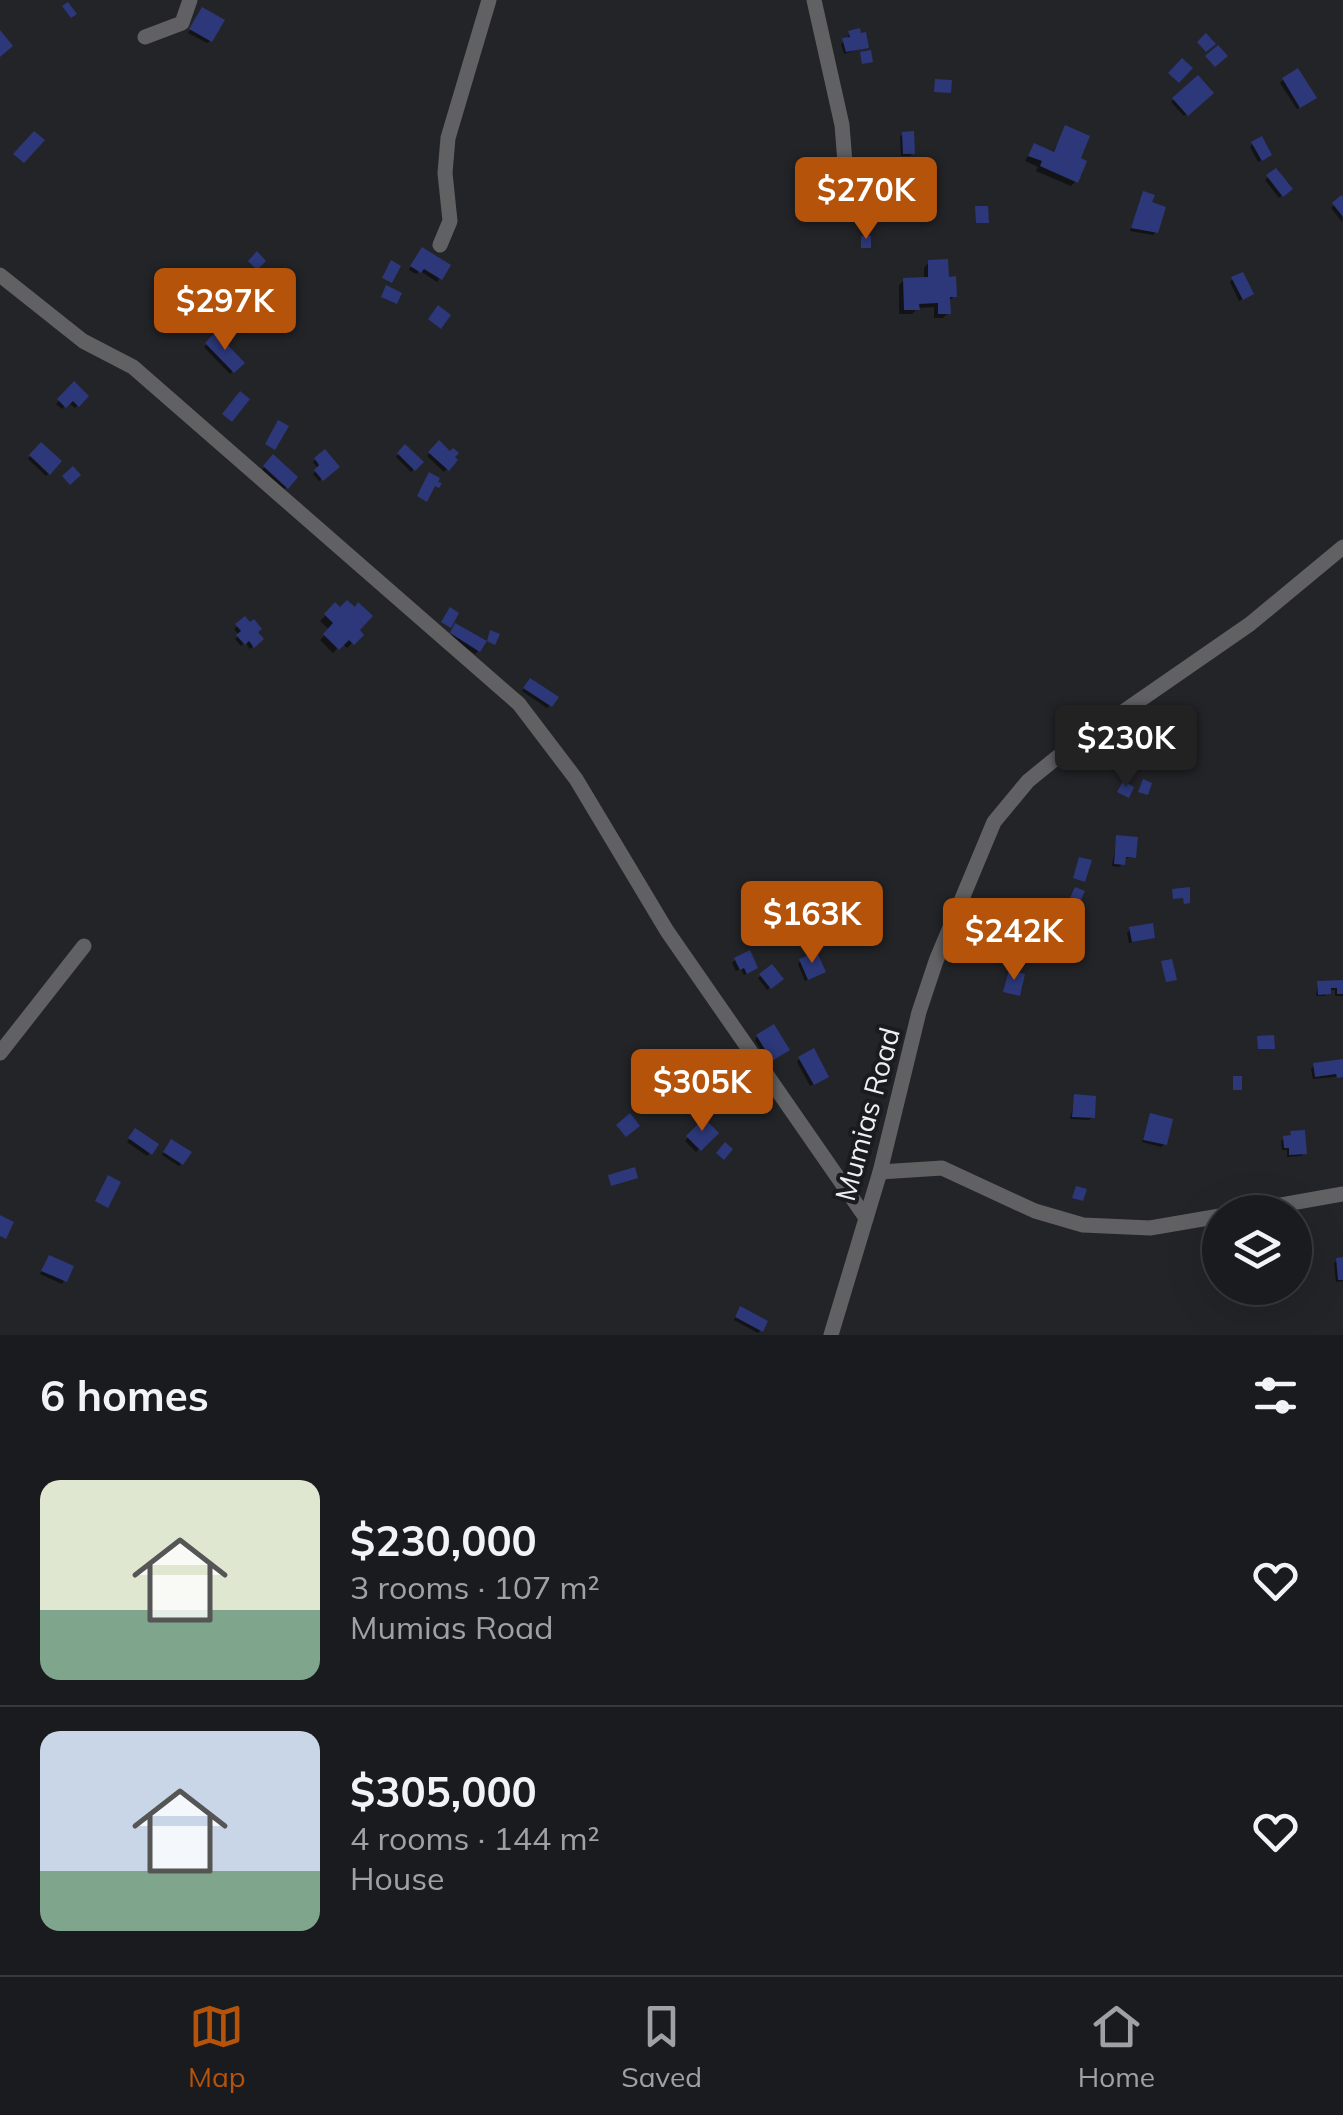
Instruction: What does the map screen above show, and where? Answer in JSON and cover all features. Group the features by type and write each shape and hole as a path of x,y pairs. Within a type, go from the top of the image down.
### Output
{"street":[{"path":"145,37 182,23 190,0"},
{"path":"440,245 450,221 445,172 448,138 489,0"},
{"path":"814,0 839,108 849,213"},
{"path":"0,275 83,341 133,367 518,704 576,779 667,932 866,1218"},
{"name":"Mumias Road","path":"831,1335 880,1172 936,961 982,847 1002,811 1028,781 1055,759 1250,624 1343,547"},
{"path":"0,1054 84,946"},
{"path":"880,1172 942,1168 1013,1202 1083,1225 1150,1228 1202,1219"},
{"path":"1312,1199 1343,1194"}],"building":[{"path":"68,2 77,14 71,18 62,6"},
{"path":"202,7 225,20 212,42 189,29"},
{"path":"860,28 861,33 866,32 869,48 846,52 842,38 850,37 848,31"},
{"path":"0,30 13,46 0,57"},
{"path":"1206,33 1216,44 1206,52 1197,42"},
{"path":"1218,45 1228,56 1215,67 1205,56"},
{"path":"871,50 873,62 862,64 860,52"},
{"path":"1182,58 1193,68 1179,83 1168,73"},
{"path":"1298,68 1317,98 1300,108 1282,78"},
{"path":"1198,75 1214,93 1188,116 1172,98"},
{"path":"935,79 952,80 951,93 934,92"},
{"path":"1065,125 1090,136 1081,158 1087,161 1078,183 1040,166 1042,161 1028,156 1034,143 1054,152"},
{"path":"34,131 45,140 24,163 13,154"},
{"path":"914,131 915,154 903,154 902,132"},
{"path":"1262,136 1272,155 1262,161 1251,142"},
{"path":"1276,168 1293,189 1283,197 1266,175"},
{"path":"1143,191 1155,195 1152,202 1166,207 1158,233 1131,228"},
{"path":"1343,197 1343,217 1332,203"},
{"path":"975,206 988,206 989,223 976,223"},
{"path":"861,236 871,236 871,248 861,248"},
{"path":"422,247 451,265 442,280 410,266"},
{"path":"257,251 266,261 257,270 248,261"},
{"path":"948,259 949,277 956,276 957,297 950,297 951,314 938,314 938,303 919,304 920,310 904,310 903,278 928,277 928,260"},
{"path":"391,260 401,266 392,283 382,278"},
{"path":"1243,272 1254,294 1243,300 1231,277"},
{"path":"386,285 402,293 397,304 381,297"},
{"path":"438,305 451,315 441,329 428,319"},
{"path":"215,332 245,363 234,373 205,343"},
{"path":"74,381 89,396 79,407 73,401 66,408 57,399"},
{"path":"240,391 250,399 232,422 222,414"},
{"path":"278,420 289,426 275,450 265,444"},
{"path":"439,440 450,451 453,448 459,453 449,471 428,452"},
{"path":"41,442 62,461 50,475 29,455"},
{"path":"405,444 424,462 415,471 397,453"},
{"path":"325,449 340,467 323,481 314,470 319,465 314,458"},
{"path":"273,454 298,477 288,489 263,466"},
{"path":"73,466 81,475 70,485 62,476"},
{"path":"429,472 442,483 439,488 435,486 427,502 417,496"},
{"path":"347,600 355,607 358,602 373,616 360,630 364,635 354,645 349,640 339,650 323,634 333,623 324,614 335,602 340,607"},
{"path":"450,607 459,613 451,628 441,622"},
{"path":"245,616 250,622 254,619 262,629 258,632 264,639 254,648 236,635 241,631 235,624"},
{"path":"455,623 487,641 480,652 450,633"},
{"path":"490,630 500,634 495,645 487,641"},
{"path":"530,678 559,697 552,707 523,688"},
{"path":"1150,751 1164,758 1159,768 1145,761"},
{"path":"1143,779 1152,783 1148,795 1138,792"},
{"path":"1123,781 1134,787 1129,798 1117,792"},
{"path":"1116,835 1138,837 1136,858 1126,857 1125,865 1114,864"},
{"path":"1079,857 1092,860 1085,882 1073,878"},
{"path":"1075,887 1085,891 1078,907 1068,902"},
{"path":"1190,887 1190,903 1184,904 1183,898 1173,899 1172,889"},
{"path":"1153,923 1155,938 1132,942 1129,927"},
{"path":"750,950 758,968 747,974 734,958"},
{"path":"817,952 826,972 808,980 799,959"},
{"path":"1172,959 1177,980 1166,982 1161,961"},
{"path":"772,964 784,979 771,989 759,974"},
{"path":"1009,970 1025,974 1020,996 1003,992"},
{"path":"1343,980 1343,994 1331,988 1331,994 1318,995 1317,981"},
{"path":"774,1024 790,1050 772,1061 756,1035"},
{"path":"1274,1035 1275,1049 1258,1049 1257,1036"},
{"path":"814,1048 829,1077 814,1085 798,1057"},
{"path":"1343,1059 1343,1077 1315,1077 1313,1063"},
{"path":"1233,1076 1242,1076 1242,1090 1233,1090"},
{"path":"1074,1094 1096,1096 1095,1118 1072,1117"},
{"path":"630,1113 640,1126 626,1137 616,1125"},
{"path":"1150,1113 1173,1119 1167,1145 1143,1140"},
{"path":"704,1118 719,1133 701,1151 686,1136"},
{"path":"135,1128 159,1144 152,1155 128,1138"},
{"path":"1305,1130 1307,1154 1289,1155 1283,1136"},
{"path":"171,1139 192,1152 183,1165 163,1152"},
{"path":"725,1142 733,1149 724,1160 716,1153"},
{"path":"635,1167 638,1178 611,1186 608,1175"},
{"path":"108,1175 121,1182 108,1208 95,1201"},
{"path":"1076,1186 1087,1189 1083,1201 1072,1198"},
{"path":"0,1215 14,1222 6,1239 0,1236"},
{"path":"49,1255 74,1266 67,1282 41,1271"},
{"path":"1343,1257 1343,1280 1338,1280 1336,1258"},
{"path":"740,1306 768,1321 763,1332 735,1317"}]}
